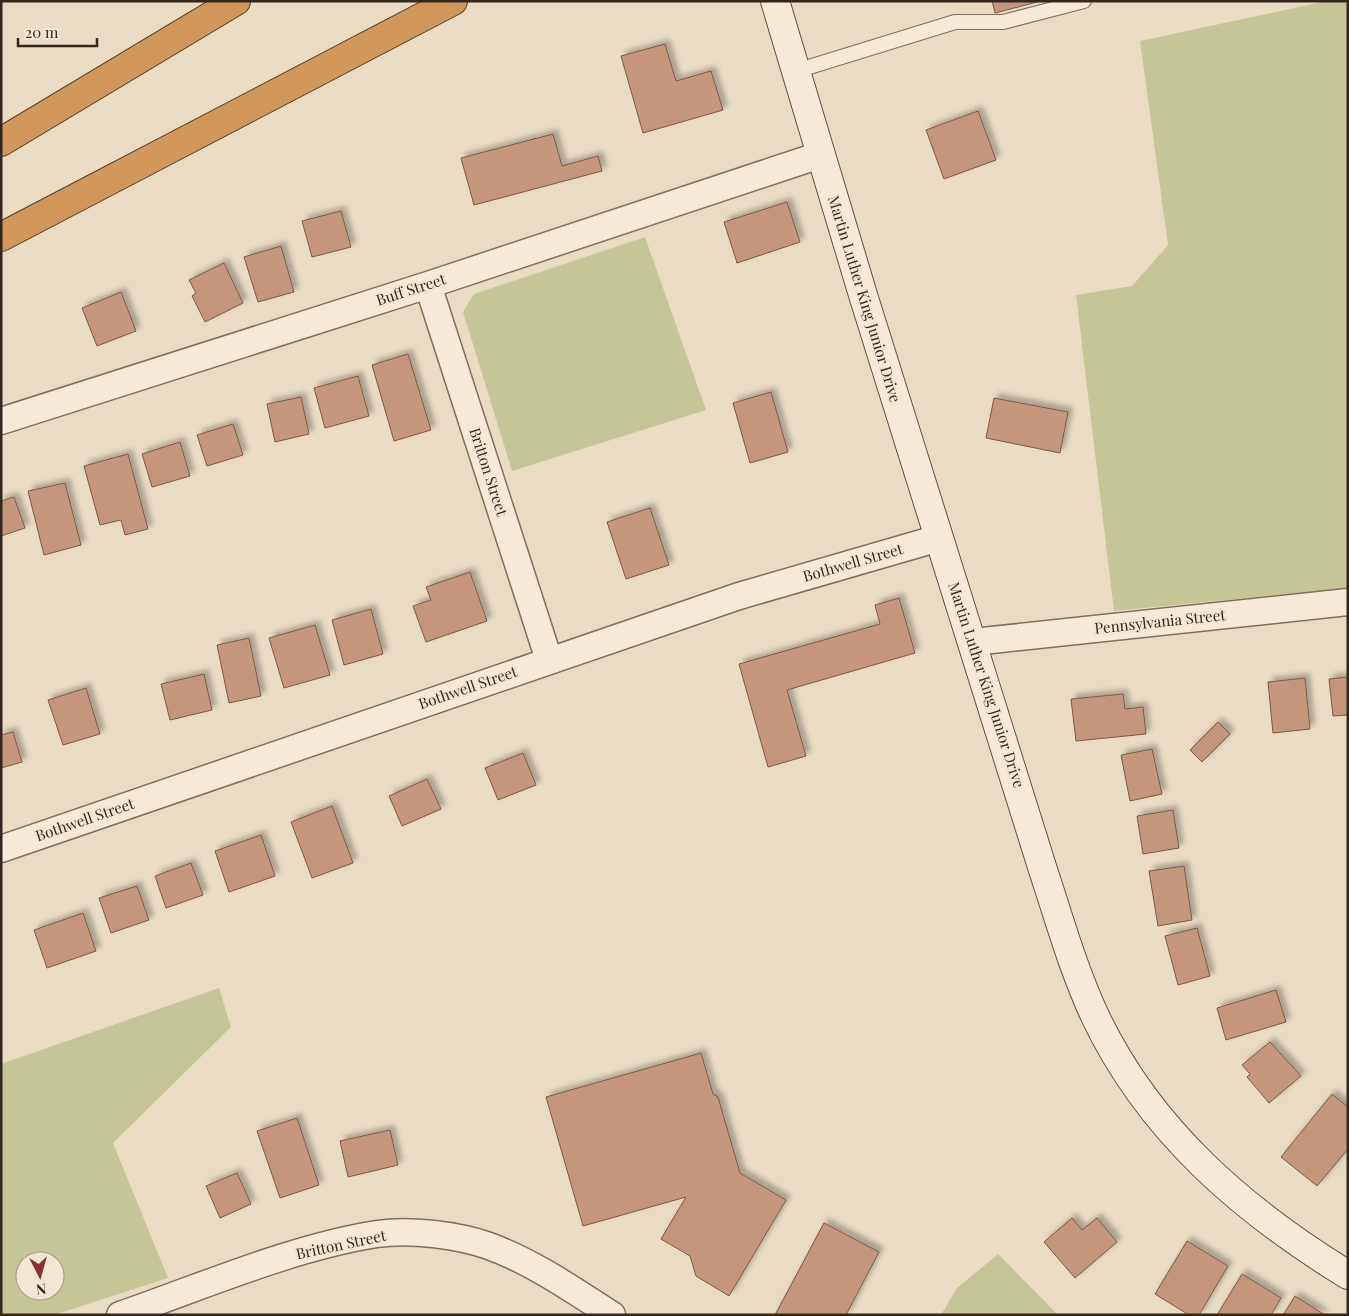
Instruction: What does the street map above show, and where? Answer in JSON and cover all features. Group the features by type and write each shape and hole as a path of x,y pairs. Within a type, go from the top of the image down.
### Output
{"highway":[{"path":"1,142 236,1"},
{"path":"1,237 453,1"}],"main road":[{"name":"Martin Luther King Junior Drive","path":"775,1 820,155 939,538 1073,961 1095,1015 1133,1084 1180,1143 1218,1181 1262,1218 1348,1275"}],"street":[{"name":"Buff Street","path":"1,421 428,284 820,155"},
{"name":"Britton Street","path":"428,284 549,660"},
{"name":"Bothwell Street","path":"1,849 740,596 939,538"},
{"name":"Pennsylvania Street","path":"973,642 1348,602"},
{"name":"Britton Street","path":"120,1315 300,1252 378,1234 437,1234 489,1246 551,1277 612,1315"}],"lane":[{"path":"796,71 955,22 1003,22 1084,1"}],"green space":[{"path":"1327,1 1348,1 1348,588 1114,611 1076,295 1132,286 1168,245 1140,41"},
{"path":"645,237 706,410 512,471 463,312 474,294"},
{"path":"219,988 231,1027 113,1143 168,1278 54,1315 1,1315 1,1064"},
{"path":"998,1254 1058,1315 941,1315 957,1288"}],"building":[{"path":"992,1 1041,1 995,13"},
{"path":"665,44 676,81 711,71 723,110 643,133 621,56"},
{"path":"978,111 996,160 944,179 926,130"},
{"path":"553,134 562,166 598,156 602,171 474,205 461,158"},
{"path":"787,202 800,242 737,263 724,222"},
{"path":"341,211 351,247 312,257 302,221"},
{"path":"281,246 294,292 258,302 244,257"},
{"path":"224,263 243,303 205,322 192,296 196,293 189,280"},
{"path":"121,292 136,331 97,346 82,308"},
{"path":"408,354 431,430 394,441 372,365"},
{"path":"358,376 369,416 325,428 314,388"},
{"path":"771,392 788,452 750,463 733,403"},
{"path":"301,397 309,434 275,442 267,404"},
{"path":"994,398 1068,412 1060,453 986,438"},
{"path":"233,424 243,455 207,466 197,435"},
{"path":"180,442 190,476 152,487 142,454"},
{"path":"128,454 148,529 125,535 121,520 100,525 84,466"},
{"path":"65,483 81,545 44,555 28,491"},
{"path":"14,497 25,528 1,536 1,501"},
{"path":"650,508 669,565 626,579 607,522"},
{"path":"470,572 487,621 426,642 413,606 431,600 426,587"},
{"path":"899,598 915,653 787,690 806,756 768,767 739,664 880,624 875,605"},
{"path":"371,609 383,654 344,665 332,620"},
{"path":"315,625 330,675 284,688 269,638"},
{"path":"249,638 261,696 229,703 217,645"},
{"path":"204,674 212,710 170,720 161,684"},
{"path":"1348,677 1348,715 1333,716 1329,679"},
{"path":"1305,678 1310,729 1273,733 1268,682"},
{"path":"86,688 100,734 63,745 48,700"},
{"path":"1123,694 1125,709 1143,707 1146,734 1076,741 1071,699"},
{"path":"1218,722 1230,734 1202,762 1190,750"},
{"path":"13,732 22,762 1,768 1,735"},
{"path":"1152,749 1162,794 1130,801 1121,755"},
{"path":"523,753 536,785 498,800 485,768"},
{"path":"427,779 441,809 402,826 389,796"},
{"path":"332,806 353,863 312,878 291,822"},
{"path":"1173,810 1179,848 1143,854 1137,816"},
{"path":"261,835 275,876 229,892 215,851"},
{"path":"191,863 203,895 166,908 155,876"},
{"path":"1184,866 1192,920 1158,926 1149,871"},
{"path":"137,886 149,920 111,933 99,898"},
{"path":"83,913 96,951 47,968 34,930"},
{"path":"1197,928 1210,976 1178,985 1165,936"},
{"path":"1276,990 1286,1022 1226,1040 1217,1008"},
{"path":"1270,1042 1301,1076 1269,1103 1247,1077 1250,1074 1242,1065"},
{"path":"701,1053 713,1094 718,1097 740,1173 786,1200 729,1296 696,1276 690,1256 661,1239 686,1197 583,1226 546,1097"},
{"path":"1332,1094 1348,1107 1348,1149 1317,1186 1281,1157"},
{"path":"297,1118 319,1185 280,1198 257,1131"},
{"path":"390,1130 398,1165 348,1177 340,1141"},
{"path":"237,1173 251,1204 220,1218 206,1186"},
{"path":"1072,1218 1082,1230 1097,1218 1117,1242 1075,1278 1044,1242"},
{"path":"824,1223 879,1252 846,1315 775,1315"},
{"path":"1187,1241 1228,1266 1199,1315 1189,1315 1155,1294"},
{"path":"1242,1274 1281,1298 1271,1315 1217,1315"},
{"path":"1295,1296 1325,1315 1283,1315"}]}
